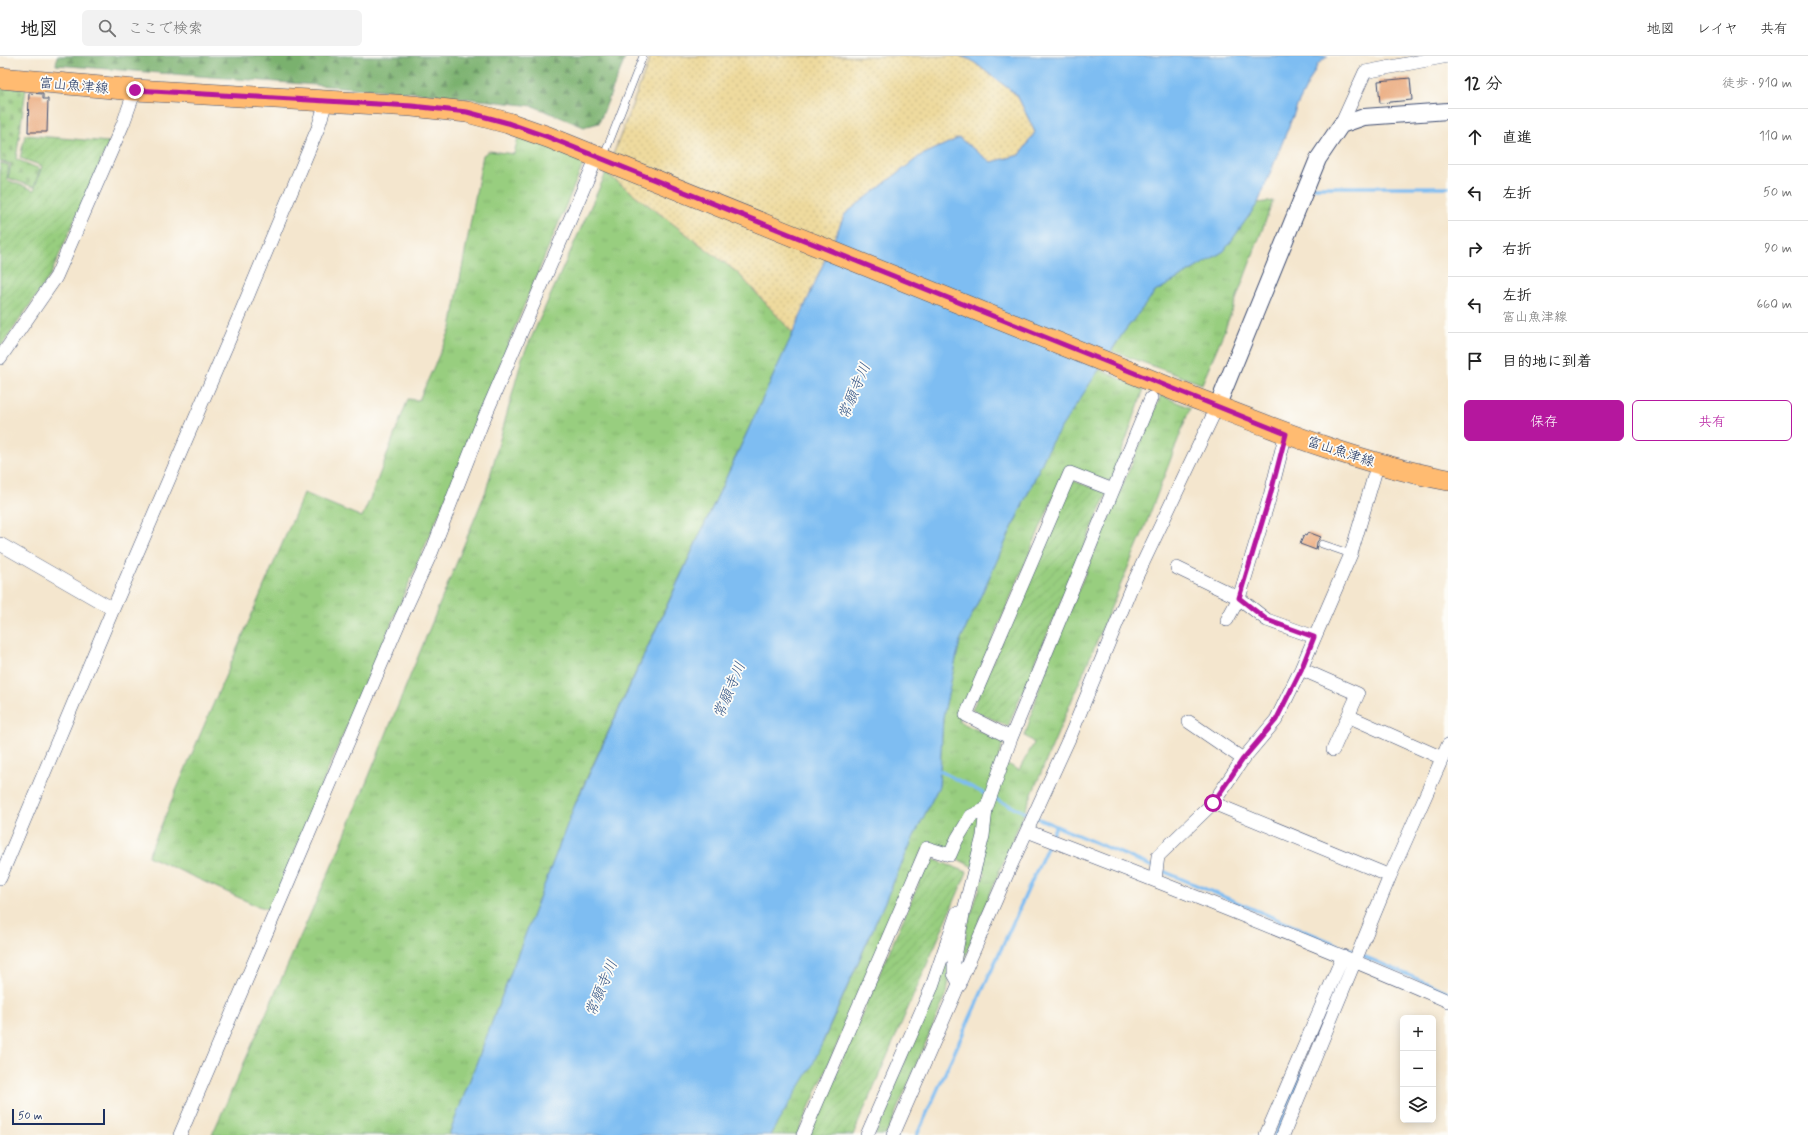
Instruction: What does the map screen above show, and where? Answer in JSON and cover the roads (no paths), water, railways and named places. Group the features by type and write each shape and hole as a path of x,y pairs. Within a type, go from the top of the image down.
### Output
{"main road":[{"name":"富山魚津線","path":"0,78 135,90 412,106 467,112 508,123 576,148 1286,434 1378,463 1448,480"}],"street":[{"path":"893,1135 1072,732 1131,588 1217,407 1318,159 1341,125 1365,72 1448,56"},
{"path":"0,358 56,277 123,124 135,90"},
{"path":"0,878 112,609 238,320 318,128 326,102"},
{"path":"1341,125 1364,117 1448,111"},
{"path":"180,1135 401,618 432,551 482,423 603,159"},
{"path":"960,985 954,974 954,962 963,914 984,836 986,809 1011,738 1151,398"},
{"path":"1227,620 1239,598 1270,496 1286,434"},
{"path":"1154,880 1158,856 1213,803 1243,759 1276,720 1301,670 1351,554 1378,463"},
{"path":"1011,738 966,715 1070,473 1113,490"},
{"path":"0,544 112,609"},
{"path":"1177,568 1239,598 1267,620 1314,637"},
{"path":"1301,670 1358,694 1333,750"},
{"path":"1283,1135 1390,876 1446,753 1348,716"},
{"path":"1189,722 1243,759"},
{"path":"1213,803 1390,876"},
{"path":"803,1135 927,848 950,855 957,839 971,816 986,809"},
{"path":"1027,831 1356,961 1448,1001"},
{"path":"867,1135 931,990 957,913 963,914"},
{"path":"1266,1135 1343,956"}],"lane":[{"path":"603,159 643,56"},
{"path":"1322,544 1351,554"}],"water":[{"name":"常願寺川","path":"960,56 1328,56 1318,64 1297,106 1258,203 1224,251 1155,292 1123,333 1051,443 960,641 943,717 939,786 914,836 812,1066 770,1135 449,1135 574,807 793,333 845,214 920,156 959,138 991,162 1020,155 1035,132 1017,95 971,60"}],"waterway":[{"path":"1312,187 1448,187"},
{"path":"1271,297 1280,274"},
{"path":"936,769 987,795"},
{"path":"993,798 1031,815"},
{"path":"1037,818 1355,952"},
{"path":"1051,837 1056,826"},
{"path":"917,1135 1049,843"},
{"path":"1361,955 1448,992"},
{"path":"1275,1135 1304,1068"}]}
